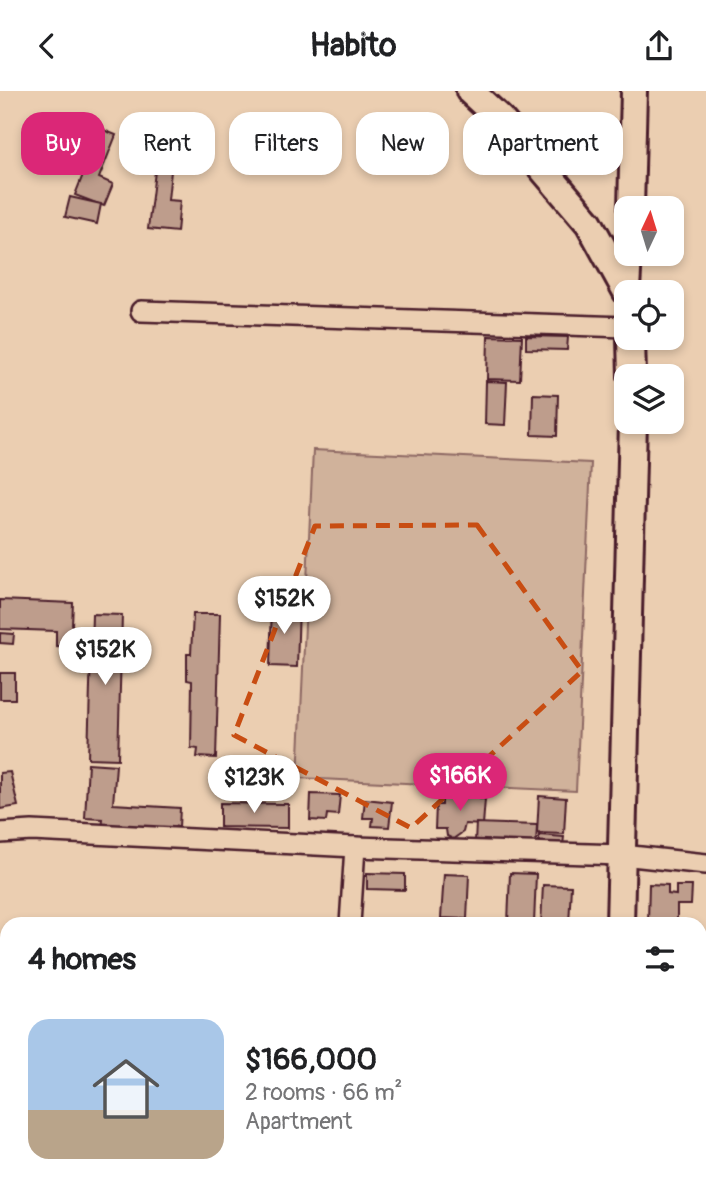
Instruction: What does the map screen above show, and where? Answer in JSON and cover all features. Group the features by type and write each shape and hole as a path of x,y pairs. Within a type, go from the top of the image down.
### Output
{"main road":[{"path":"470,91 500,119 589,223 621,280"},
{"path":"620,917 633,434"}],"street":[{"path":"631,196 634,91"},
{"path":"141,310 614,327"},
{"path":"0,833 32,831 355,847 622,855 706,865"},
{"path":"350,917 355,847"}],"highlighted area":[{"path":"477,525 582,671 411,828 234,735 315,526"}],"shaded area":[{"path":"313,450 591,463 576,791 298,778"}],"building":[{"path":"105,131 116,135 105,163"},
{"path":"83,175 100,175 99,178 113,184 104,206 75,195"},
{"path":"155,175 171,175 168,200 180,201 177,232 148,229"},
{"path":"70,197 101,204 97,224 65,217"},
{"path":"488,336 522,337 520,380 487,379"},
{"path":"526,336 568,337 567,350 526,349"},
{"path":"486,381 507,382 505,425 485,424"},
{"path":"533,394 558,395 557,436 532,435"},
{"path":"0,600 73,603 71,647 56,646 56,631 0,629"},
{"path":"272,605 299,606 297,667 270,666"},
{"path":"92,614 122,615 118,759 88,758"},
{"path":"193,614 220,614 216,758 197,757 198,749 191,748 192,681 187,680 187,654 191,654"},
{"path":"0,633 14,634 13,644 0,643"},
{"path":"0,673 15,673 15,699 0,699"},
{"path":"88,763 116,765 113,804 180,808 179,827 172,826 172,836 102,833 103,819 85,818"},
{"path":"10,772 18,806 0,809 0,773"},
{"path":"457,793 480,794 480,799 485,799 483,825 465,824 463,832 453,839 447,836 446,829 435,829 436,805 442,805 442,797 456,798"},
{"path":"311,794 340,795 338,815 327,814 326,821 310,820"},
{"path":"539,796 566,798 564,834 537,833"},
{"path":"365,799 392,802 389,827 372,826 373,818 363,818"},
{"path":"220,803 288,804 288,828 220,827"},
{"path":"476,823 537,825 536,844 475,842"},
{"path":"539,835 564,837 563,845 539,844"},
{"path":"367,873 405,874 405,890 367,889"},
{"path":"510,873 536,874 534,917 508,917"},
{"path":"444,874 469,875 467,917 441,917"},
{"path":"649,884 668,885 668,894 676,895 676,886 692,886 691,905 677,905 677,917 648,917"},
{"path":"543,885 571,886 569,917 541,917"}]}
